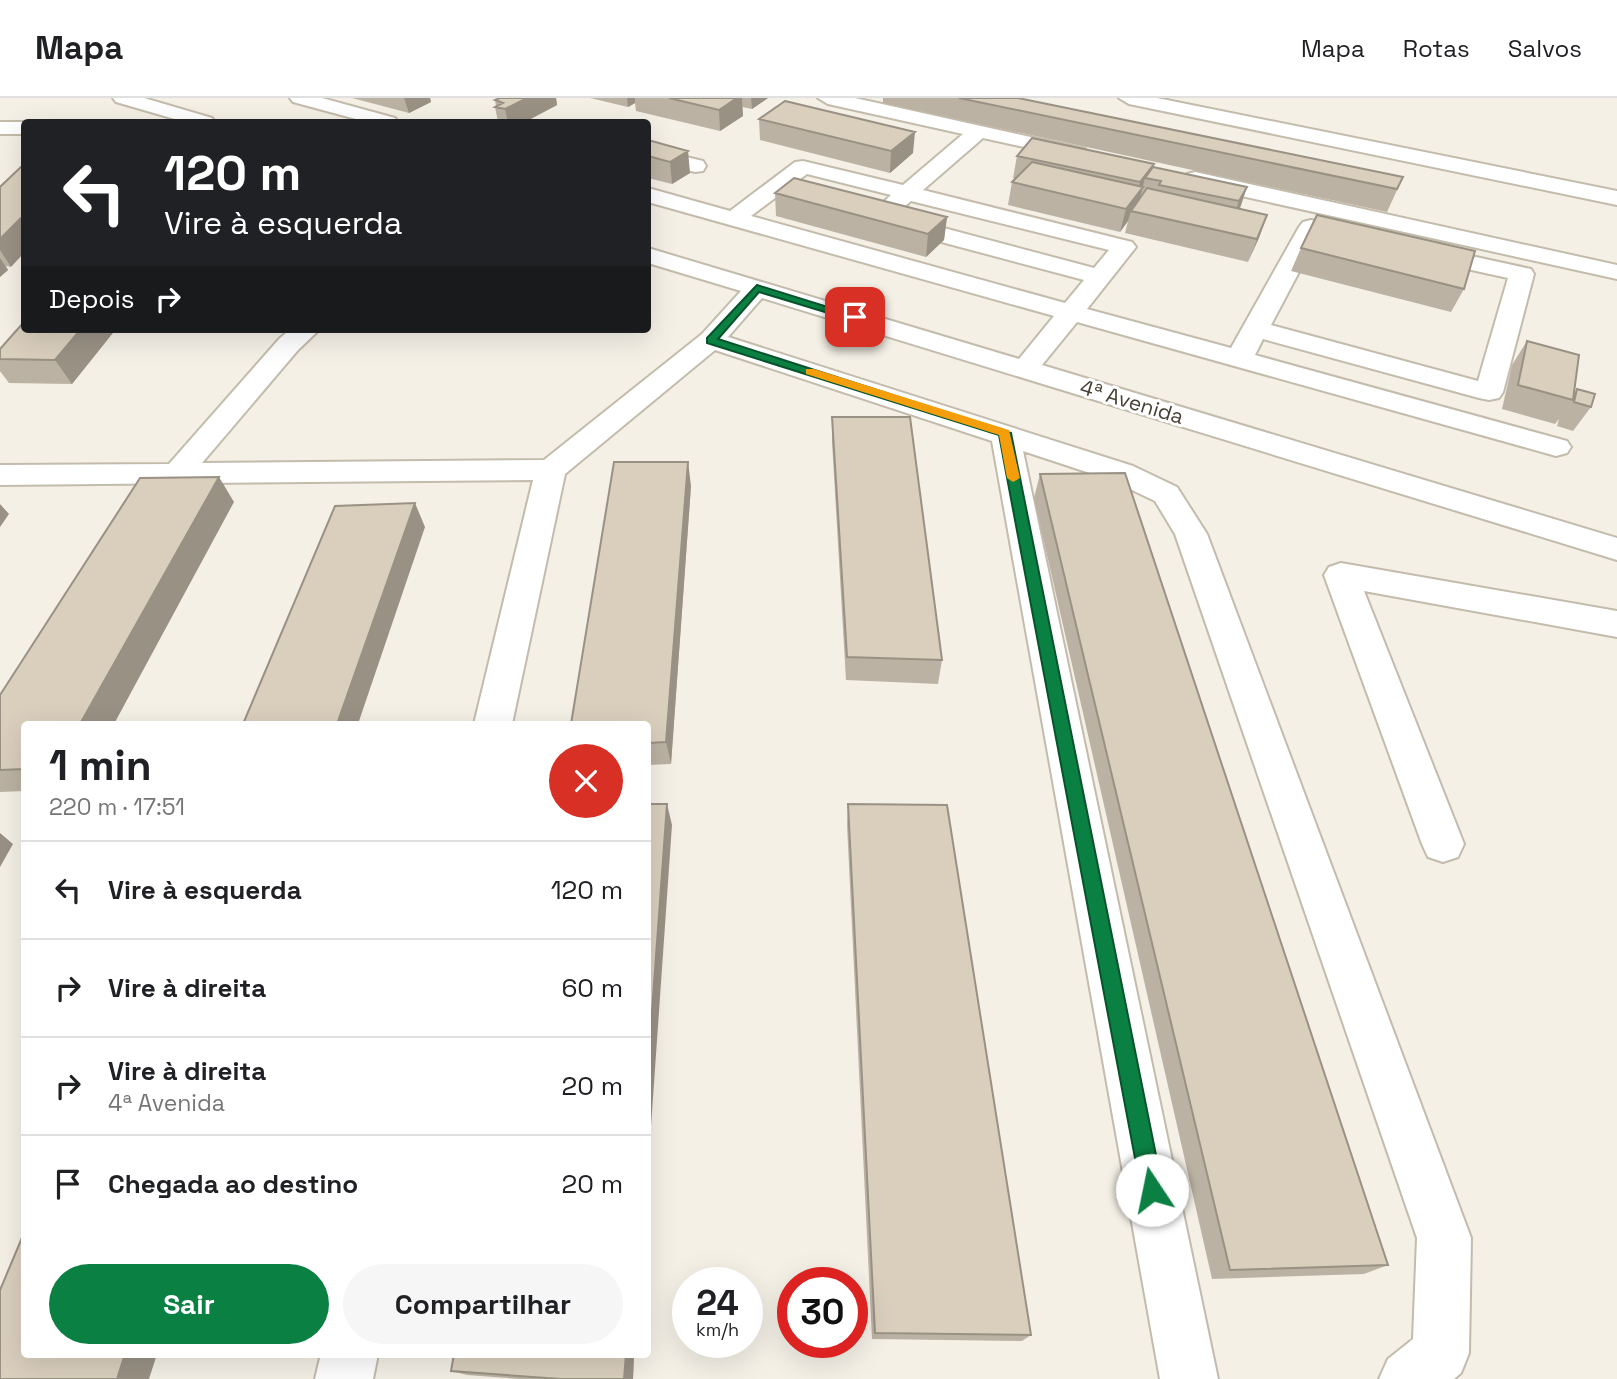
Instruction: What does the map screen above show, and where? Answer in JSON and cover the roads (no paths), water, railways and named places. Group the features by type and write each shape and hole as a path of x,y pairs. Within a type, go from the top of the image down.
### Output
{"street":[{"path":"123,98 195,119"},
{"path":"300,98 377,119"},
{"path":"828,98 1101,158"},
{"path":"1129,98 1617,198"},
{"path":"0,128 21,128"},
{"path":"979,131 878,218 1100,277"},
{"path":"651,155 695,166"},
{"path":"733,219 803,167 1124,247 1025,369"},
{"path":"1169,173 1617,272"},
{"path":"651,196 1556,447"},
{"path":"1238,359 1311,228 1522,274 1489,392 1255,329"},
{"name":"4ª Avenida","path":"651,256 1617,550"},
{"path":"495,721 551,470 711,340 757,288"},
{"path":"178,471 289,344 302,333"},
{"path":"711,340 1122,472 1166,494 1191,534 1444,1238 1441,1353 1408,1379"},
{"path":"1004,433 1189,1379"},
{"path":"0,475 178,471 551,470"},
{"path":"1443,844 1341,575 1617,624"},
{"path":"344,1379 349,1358"}]}
